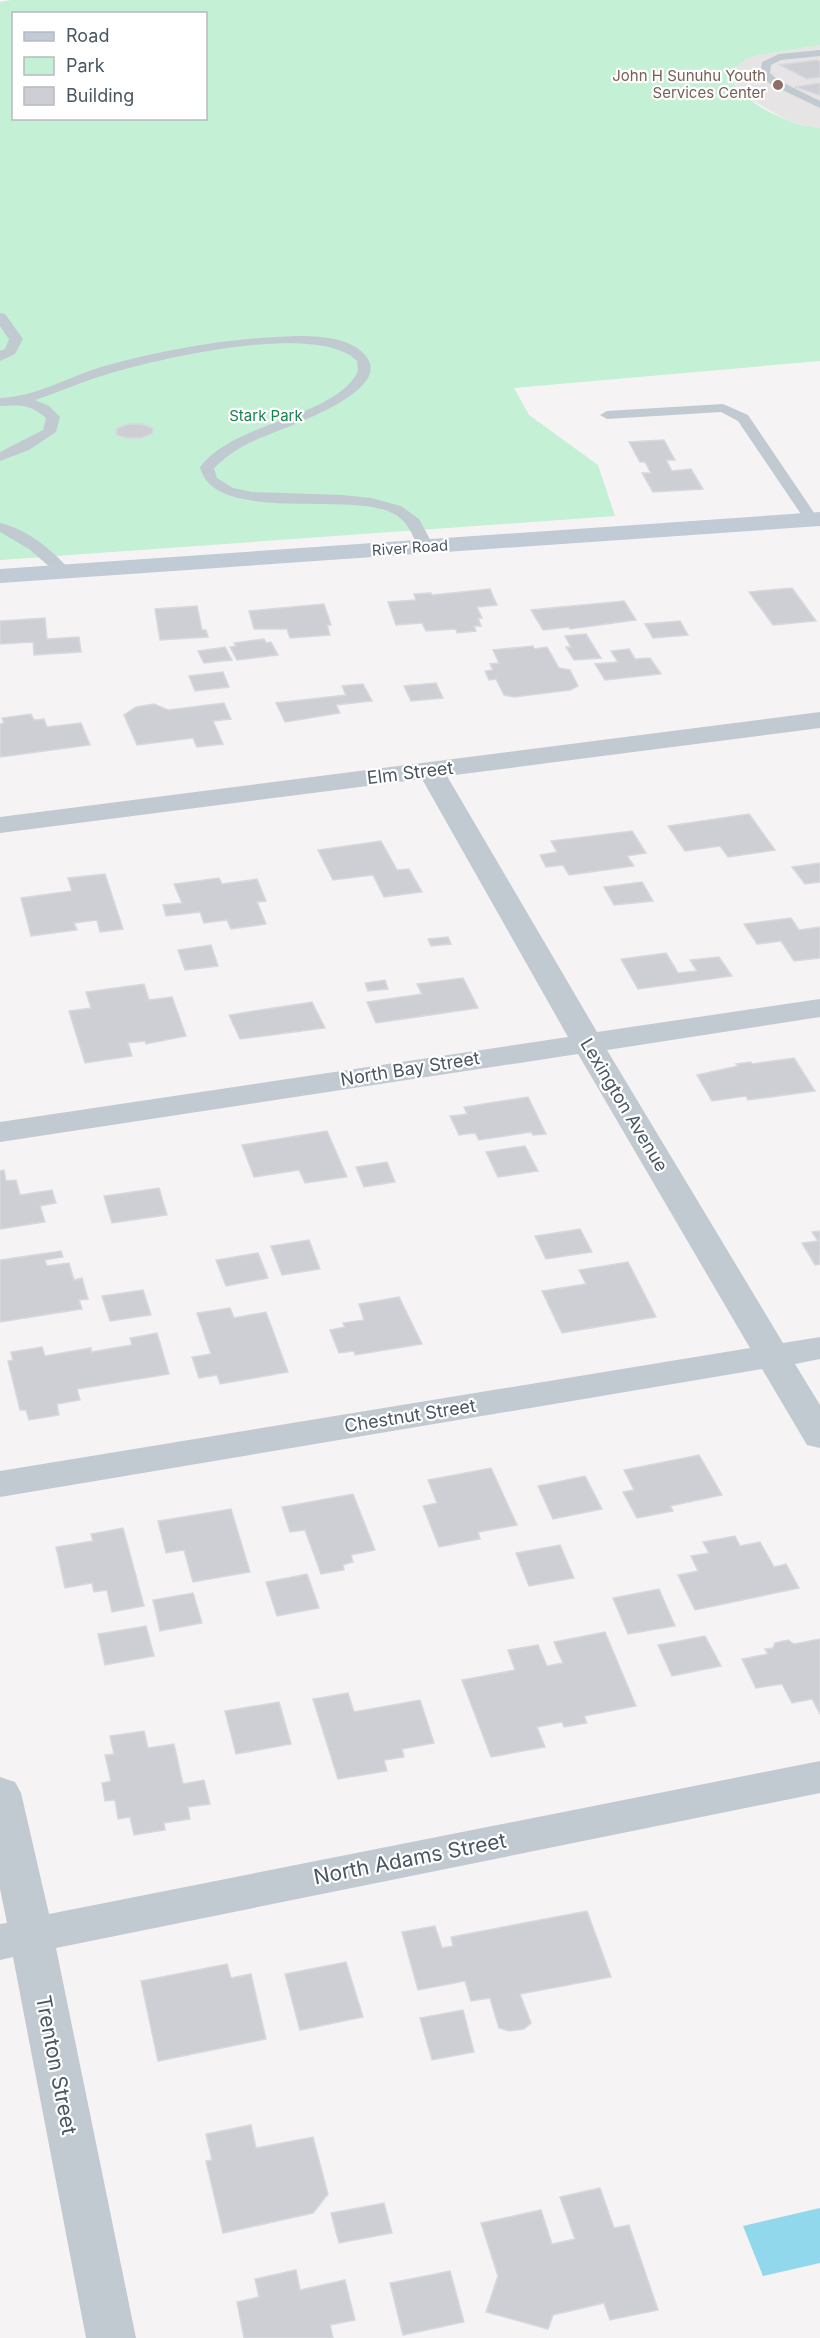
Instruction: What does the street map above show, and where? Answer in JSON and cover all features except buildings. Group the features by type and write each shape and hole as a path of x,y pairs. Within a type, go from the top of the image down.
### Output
{"street":[{"name":"River Road","path":"0,576 816,519"},
{"name":"Elm Street","path":"0,825 820,720"},
{"name":"Lexington Avenue","path":"431,771 586,1041 820,1436"},
{"name":"North Bay Street","path":"0,1132 586,1041 820,1008"},
{"name":"Chestnut Street","path":"0,1484 820,1348"},
{"name":"North Adams Street","path":"15,1939 820,1777"},
{"name":"Trenton Street","path":"0,1793 15,1939 111,2338"}],"lane":[{"path":"820,53 779,57 766,64 765,74 774,82 820,105"},
{"path":"0,357 10,351 16,339 3,324"},
{"path":"0,402 23,400 78,379 174,351 236,342 295,339 343,346 359,354 365,364 364,375 356,386 324,405 245,440 216,456 207,467 210,479 226,490 253,497 335,499 385,507 401,513 414,522 426,547"},
{"path":"0,457 24,447 49,432 54,417 44,409 23,400"},
{"path":"607,415 723,408 743,418 816,519"},
{"path":"0,527 30,541 49,555 64,572"}],"shaded area":[{"name":"John H Sunuhu Youth Services Center","path":"820,45 820,128 785,119 745,96 727,74 749,57"}],"green space":[{"name":"Stark Park","path":"11,0 820,0 820,45 749,57 727,74 742,94 752,102 791,121 820,128 820,361 514,388 529,415 598,465 615,516 0,560 0,2"}],"water":[{"path":"820,2208 820,2263 763,2276 743,2226"}],"place":[{"name":"John H Sunuhu Youth Services Center","path":"778,85"}]}
